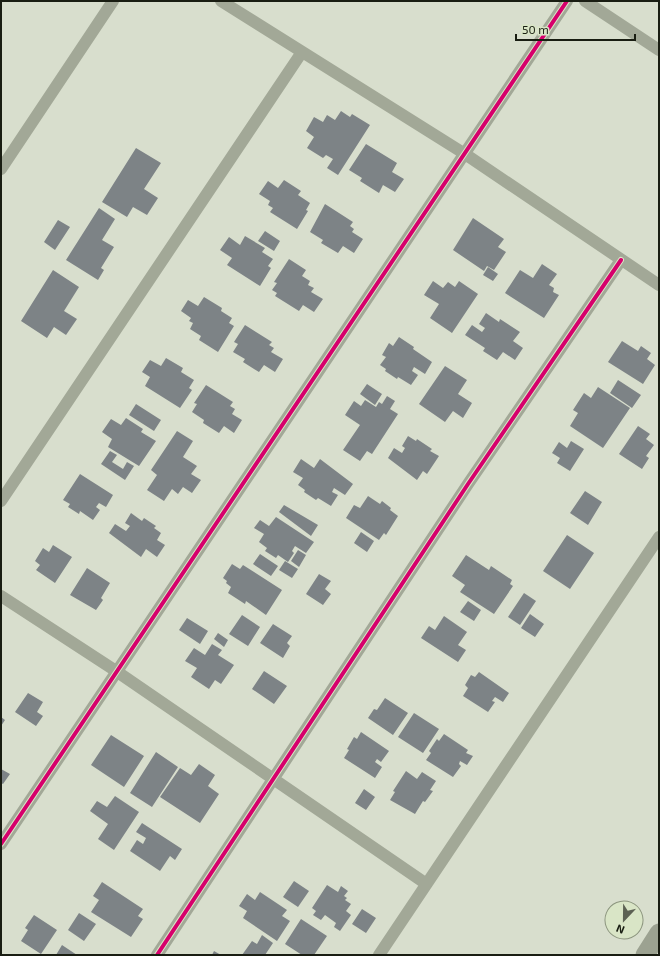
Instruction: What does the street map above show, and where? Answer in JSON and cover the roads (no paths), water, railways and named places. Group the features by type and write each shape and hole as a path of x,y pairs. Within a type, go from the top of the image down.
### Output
{"main road":[{"path":"645,955 659,933"}],"street":[{"path":"1,169 113,1"},
{"path":"221,1 465,154 659,285"},
{"path":"1,844 567,1"},
{"path":"585,1 659,50"},
{"path":"1,501 302,52"},
{"path":"157,955 468,484 621,260"},
{"path":"379,955 425,883 659,537"},
{"path":"1,596 116,671 425,883"}]}
